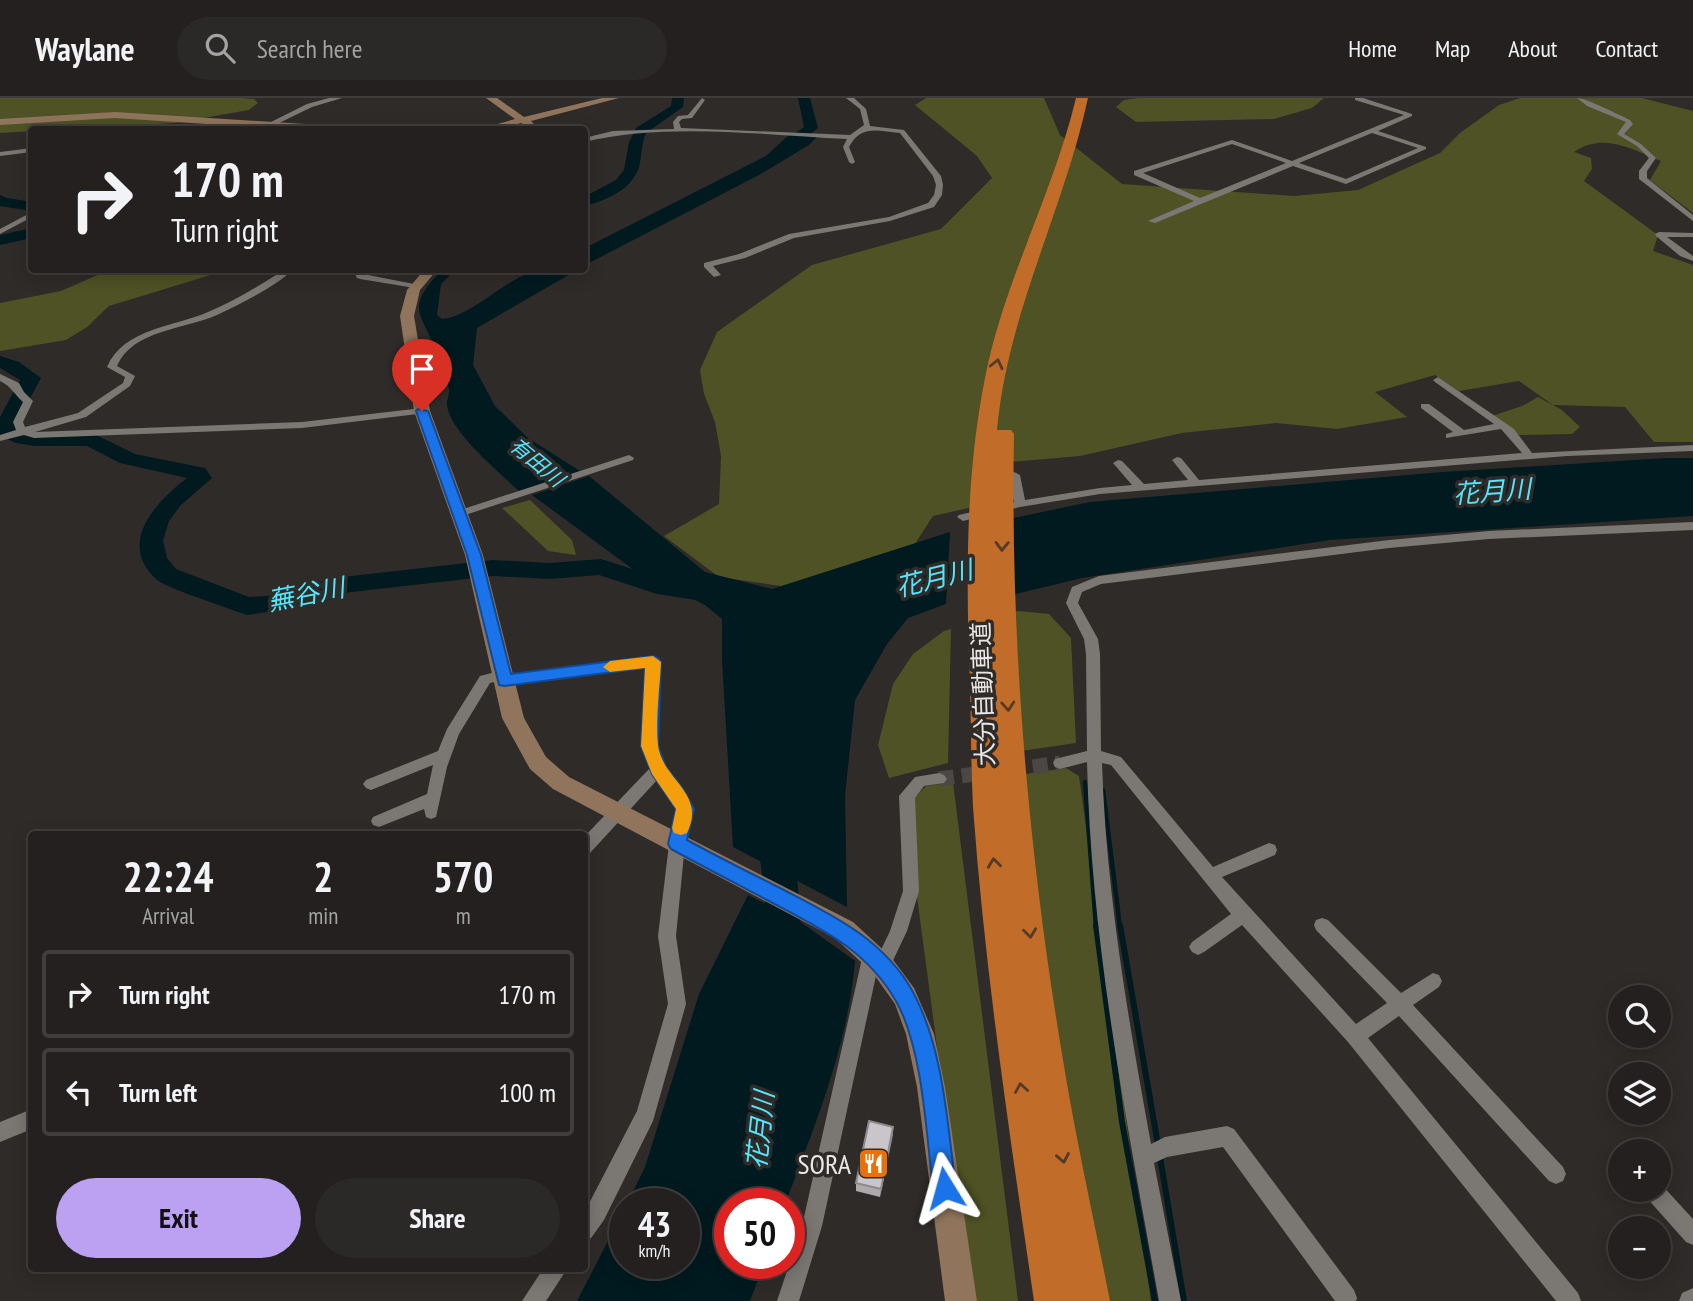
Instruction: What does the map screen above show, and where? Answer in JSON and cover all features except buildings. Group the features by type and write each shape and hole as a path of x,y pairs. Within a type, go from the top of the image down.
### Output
{"highway":[{"name":"大分自動車道","path":"1054,1301 1018,1072 988,817 999,425 994,377 1016,290 1067,161 1082,98"},
{"path":"1012,374 1025,309 1046,242 1076,165 1088,127 1092,98"},
{"name":"大分自動車道","path":"992,639 1042,1032 1090,1301"}],"main road":[{"path":"491,98 531,126"},
{"path":"500,126 614,98"},
{"path":"0,122 115,115 295,126"},
{"path":"428,273 415,285 408,302 407,316 422,411 474,555 513,718 538,763 561,783 844,930 877,959 905,998 920,1034 931,1087 961,1301"}],"street":[{"path":"256,126 288,118 306,105 340,98"},
{"path":"849,98 862,105 867,114 865,128"},
{"path":"1152,221 1409,115 1357,99 1360,98"},
{"path":"1580,98 1628,121 1630,124 1620,134 1639,145 1653,159 1643,171 1643,179 1693,219"},
{"path":"678,131 676,122 680,117 690,117 702,100"},
{"path":"588,139 605,134 678,131 779,132 851,137 865,128 902,131 938,174 939,192 931,205 890,219 792,236 742,256 707,265 718,275"},
{"path":"1200,201 1137,173 1232,142 1346,182 1424,148 1372,131"},
{"path":"851,137 846,150 852,162"},
{"path":"0,154 28,150"},
{"path":"0,232 28,216"},
{"path":"1693,235 1659,232 1683,254 1693,259"},
{"path":"3,438 82,415 127,384 130,376 112,367 113,360 131,343 212,314 284,273"},
{"path":"358,273 360,276 415,285"},
{"path":"0,377 16,385 28,401 18,422 22,432"},
{"path":"1438,380 1510,431 1529,456"},
{"path":"1425,406 1462,434"},
{"path":"22,432 34,435 302,425 422,411"},
{"path":"1450,436 1502,426"},
{"path":"963,517 1020,504 1141,488 1529,456 1693,448"},
{"path":"458,514 629,458"},
{"path":"1177,460 1196,483"},
{"path":"1118,463 1141,488"},
{"path":"1014,475 1020,504"},
{"path":"1170,1301 1153,1153 1105,912 1093,755 1091,639 1072,603 1076,590 1087,584 1274,556 1389,544 1489,535 1693,526"},
{"path":"379,821 433,805 444,755 452,733 485,679 653,662 649,746 658,769 677,793 685,809 684,848 667,936 677,1004 646,1114 597,1213 588,1225"},
{"path":"370,784 444,755"},
{"path":"1060,763 1093,755 1116,761 1244,915 1355,1036 1570,1301"},
{"path":"588,844 658,769"},
{"path":"788,1301 812,1226 877,959 898,931 911,891 907,796 920,781 939,779"},
{"path":"1210,875 1269,850"},
{"path":"1198,947 1244,915"},
{"path":"1322,925 1400,1004 1556,1174"},
{"path":"1355,1036 1433,981"},
{"path":"0,1132 28,1121"},
{"path":"1153,1153 1227,1136 1240,1149 1346,1298"},
{"path":"1664,1202 1693,1235"},
{"path":"533,1301 554,1272"}],"green space":[{"path":"0,98 241,98 254,99 258,103 249,110 175,123 28,126 28,131 0,133"},
{"path":"926,98 1044,98 1060,135 1122,184 1294,196 1358,190 1440,153 1460,133 1499,105 1520,98 1642,98 1693,111 1693,213 1650,180 1661,161 1618,144 1596,143 1574,152 1591,158 1592,169 1584,181 1658,235 1653,251 1693,265 1693,442 1654,442 1625,407 1553,405 1519,381 1459,391 1435,375 1375,392 1407,417 1337,429 1276,423 1182,433 1080,456 1010,462 1009,499 933,516 907,556 801,589 719,577 664,536 719,504 721,456 715,422 704,394 700,370 717,332 812,265 941,229 992,178 977,156 915,105"},
{"path":"1324,98 1312,108 1274,119 1136,122 1116,107 1124,100"},
{"path":"102,273 217,273 109,306 87,327 66,340 0,351 0,303 61,291"},
{"path":"1538,397 1562,410 1580,427 1572,434 1519,435 1492,416 1522,406"},
{"path":"530,500 572,540 576,555 548,551 502,508"},
{"path":"1019,611 1049,614 1071,638 1076,743 1008,753 995,613"},
{"path":"951,629 948,763 889,778 878,745 893,684 913,654 944,631"},
{"path":"1066,768 1079,776 1151,1301 1094,1301 1012,776"},
{"path":"953,782 1018,1301 971,1301 917,897 912,800 926,786"}],"water":[{"path":"636,134 645,134 634,175 629,182 616,192 588,205 588,200 617,182 625,168"},
{"path":"790,134 817,137 809,145 759,175 588,263 588,246 766,156"},
{"path":"439,273 452,273 441,284 437,315 442,319 465,311 526,274 572,273 477,328 473,365 495,406 528,438 580,471 519,491 466,439 450,416 447,405 449,389 444,372 419,311 423,294"},
{"path":"1693,458 1693,516 1330,540 1082,578 1004,597 1004,520 1090,502 1443,472"},
{"path":"589,476 705,572 772,589 950,532 946,604 908,618 887,644 855,700 845,796 847,907 733,847 722,619 705,605 634,570 532,495"},
{"path":"748,895 798,920 855,961 838,1054 791,1188 714,1188 714,1279 758,1279 750,1301 577,1301 609,1239 609,1279 700,1279 700,1188 635,1188 645,1167 699,994"}],"waterway":[{"path":"588,200 622,183 631,170 641,131 677,107 678,98"},
{"name":"有田川","path":"777,153 811,128 804,98"},
{"name":"蕪谷川","path":"0,199 1,202 28,206"},
{"name":"蕪谷川","path":"0,240 28,234"},
{"name":"蕪谷川","path":"0,362 31,378 9,419 7,431 14,436 35,440 92,439 128,459 197,473 201,478 173,500 158,520 151,540 155,559 167,575 247,606 267,604 334,586 493,568 550,571 601,567 657,586 709,594"},
{"name":"花月川","path":"912,582 1005,558"},
{"path":"1085,782 1096,927"},
{"path":"1103,790 1120,927"},
{"name":"花月川","path":"772,834 782,893 782,950"},
{"path":"1096,925 1122,1122 1155,1301"},
{"path":"1120,925 1158,1145"},
{"path":"1160,1157 1184,1301"}],"tunnel":[{"path":"1010,770 1060,763"},
{"path":"939,779 989,772"}],"slow traffic":[{"path":"610,667 653,662 649,746 658,769 677,793 685,809 681,828"}],"place":[{"name":"SORA","path":"874,1163"}],"route":[{"path":"422,411 474,555 505,681 653,662 649,746 658,769 677,793 685,809 677,844 844,930 883,965 905,998 920,1034 931,1087 945,1188"}]}
